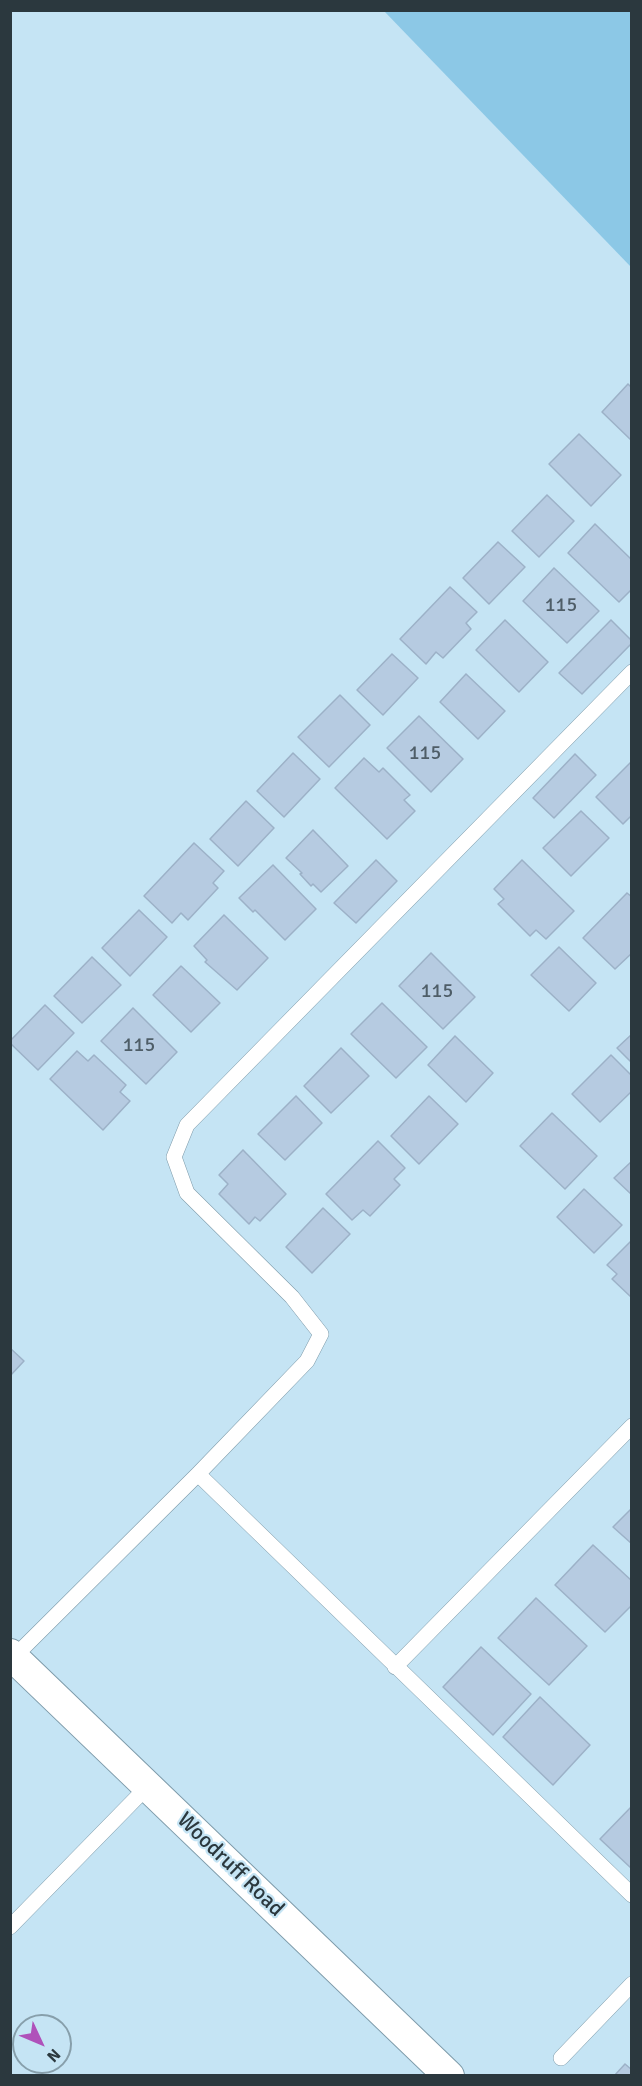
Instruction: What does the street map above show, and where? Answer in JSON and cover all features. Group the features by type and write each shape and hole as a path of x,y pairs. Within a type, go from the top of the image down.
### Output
{"street":[{"name":"Woodruff Road","path":"12,1656 450,2076"}],"lane":[{"path":"12,1656 198,1474 307,1361 321,1334 292,1297 187,1193 174,1157 187,1125 632,672"},
{"path":"395,1667 632,1426"},
{"path":"198,1474 632,1895"},
{"path":"10,1927 148,1786"},
{"path":"561,2058 632,1984"}],"shaded area":[{"path":"384,11 631,11 631,267"}],"building":[{"path":"628,384 632,388 632,441 602,412"},
{"path":"579,434 621,475 591,506 549,464"},
{"path":"547,495 574,521 539,557 512,531"},
{"path":"595,524 632,560 632,589 619,602 568,553"},
{"path":"498,542 525,567 489,604 463,578"},
{"path":"554,568 599,611 567,643 523,601"},
{"path":"450,587 477,612 466,623 471,629 443,658 436,652 426,664 400,639"},
{"path":"505,620 548,662 519,692 476,650"},
{"path":"611,620 632,643 582,694 559,673"},
{"path":"392,654 418,678 383,715 357,690"},
{"path":"466,674 505,711 478,739 440,702"},
{"path":"340,695 370,725 329,767 298,737"},
{"path":"419,716 463,759 431,792 387,748"},
{"path":"293,753 320,779 284,817 257,791"},
{"path":"575,754 596,775 554,818 533,798"},
{"path":"364,758 379,772 383,768 410,795 404,800 415,811 387,839 335,788"},
{"path":"632,761 632,815 623,824 596,797"},
{"path":"246,801 274,828 238,866 210,839"},
{"path":"581,811 609,838 571,876 543,848"},
{"path":"313,830 348,866 321,892 313,884 311,886 300,874 302,873 286,858"},
{"path":"194,843 224,871 213,883 218,888 188,920 181,913 172,923 144,896"},
{"path":"376,860 397,881 356,923 334,903"},
{"path":"522,860 574,911 546,939 536,930 530,936 498,904 504,899 494,889"},
{"path":"273,865 316,909 285,940 255,910 253,912 239,898"},
{"path":"627,893 632,897 632,953 615,969 583,938"},
{"path":"139,910 167,937 130,976 102,948"},
{"path":"224,915 268,958 237,990 205,962 207,960 194,946"},
{"path":"559,947 596,983 569,1011 531,975"},
{"path":"431,953 475,997 443,1029 399,986"},
{"path":"92,957 121,985 82,1023 54,996"},
{"path":"181,966 220,1003 191,1032 153,995"},
{"path":"382,1003 427,1047 396,1078 351,1034"},
{"path":"45,1005 74,1033 38,1070 10,1041"},
{"path":"133,1008 177,1052 146,1084 101,1041"},
{"path":"632,1034 632,1063 617,1048"},
{"path":"455,1036 493,1073 466,1102 428,1065"},
{"path":"341,1048 369,1076 331,1113 304,1086"},
{"path":"77,1051 88,1061 94,1055 126,1085 120,1092 130,1101 103,1130 50,1079"},
{"path":"611,1055 632,1076 632,1091 600,1122 572,1094"},
{"path":"296,1096 322,1123 285,1160 258,1134"},
{"path":"429,1096 458,1124 419,1164 391,1136"},
{"path":"552,1113 597,1156 565,1189 520,1146"},
{"path":"378,1141 405,1168 394,1179 400,1185 370,1216 363,1210 352,1220 326,1194"},
{"path":"243,1150 286,1194 260,1221 255,1217 249,1224 219,1194 228,1184 219,1175"},
{"path":"632,1161 632,1195 614,1178"},
{"path":"584,1189 622,1225 594,1253 557,1217"},
{"path":"323,1208 350,1234 312,1273 286,1247"},
{"path":"632,1240 632,1298 612,1279 617,1274 607,1265"},
{"path":"10,1348 24,1361 10,1376"},
{"path":"632,1508 632,1544 613,1527"},
{"path":"593,1545 632,1581 632,1605 605,1632 555,1585"},
{"path":"536,1598 587,1646 549,1685 498,1638"},
{"path":"481,1647 531,1694 493,1735 443,1687"},
{"path":"540,1697 590,1745 553,1785 503,1737"},
{"path":"632,1806 632,1869 600,1839"},
{"path":"625,2064 632,2070 632,2076 614,2076"}]}
